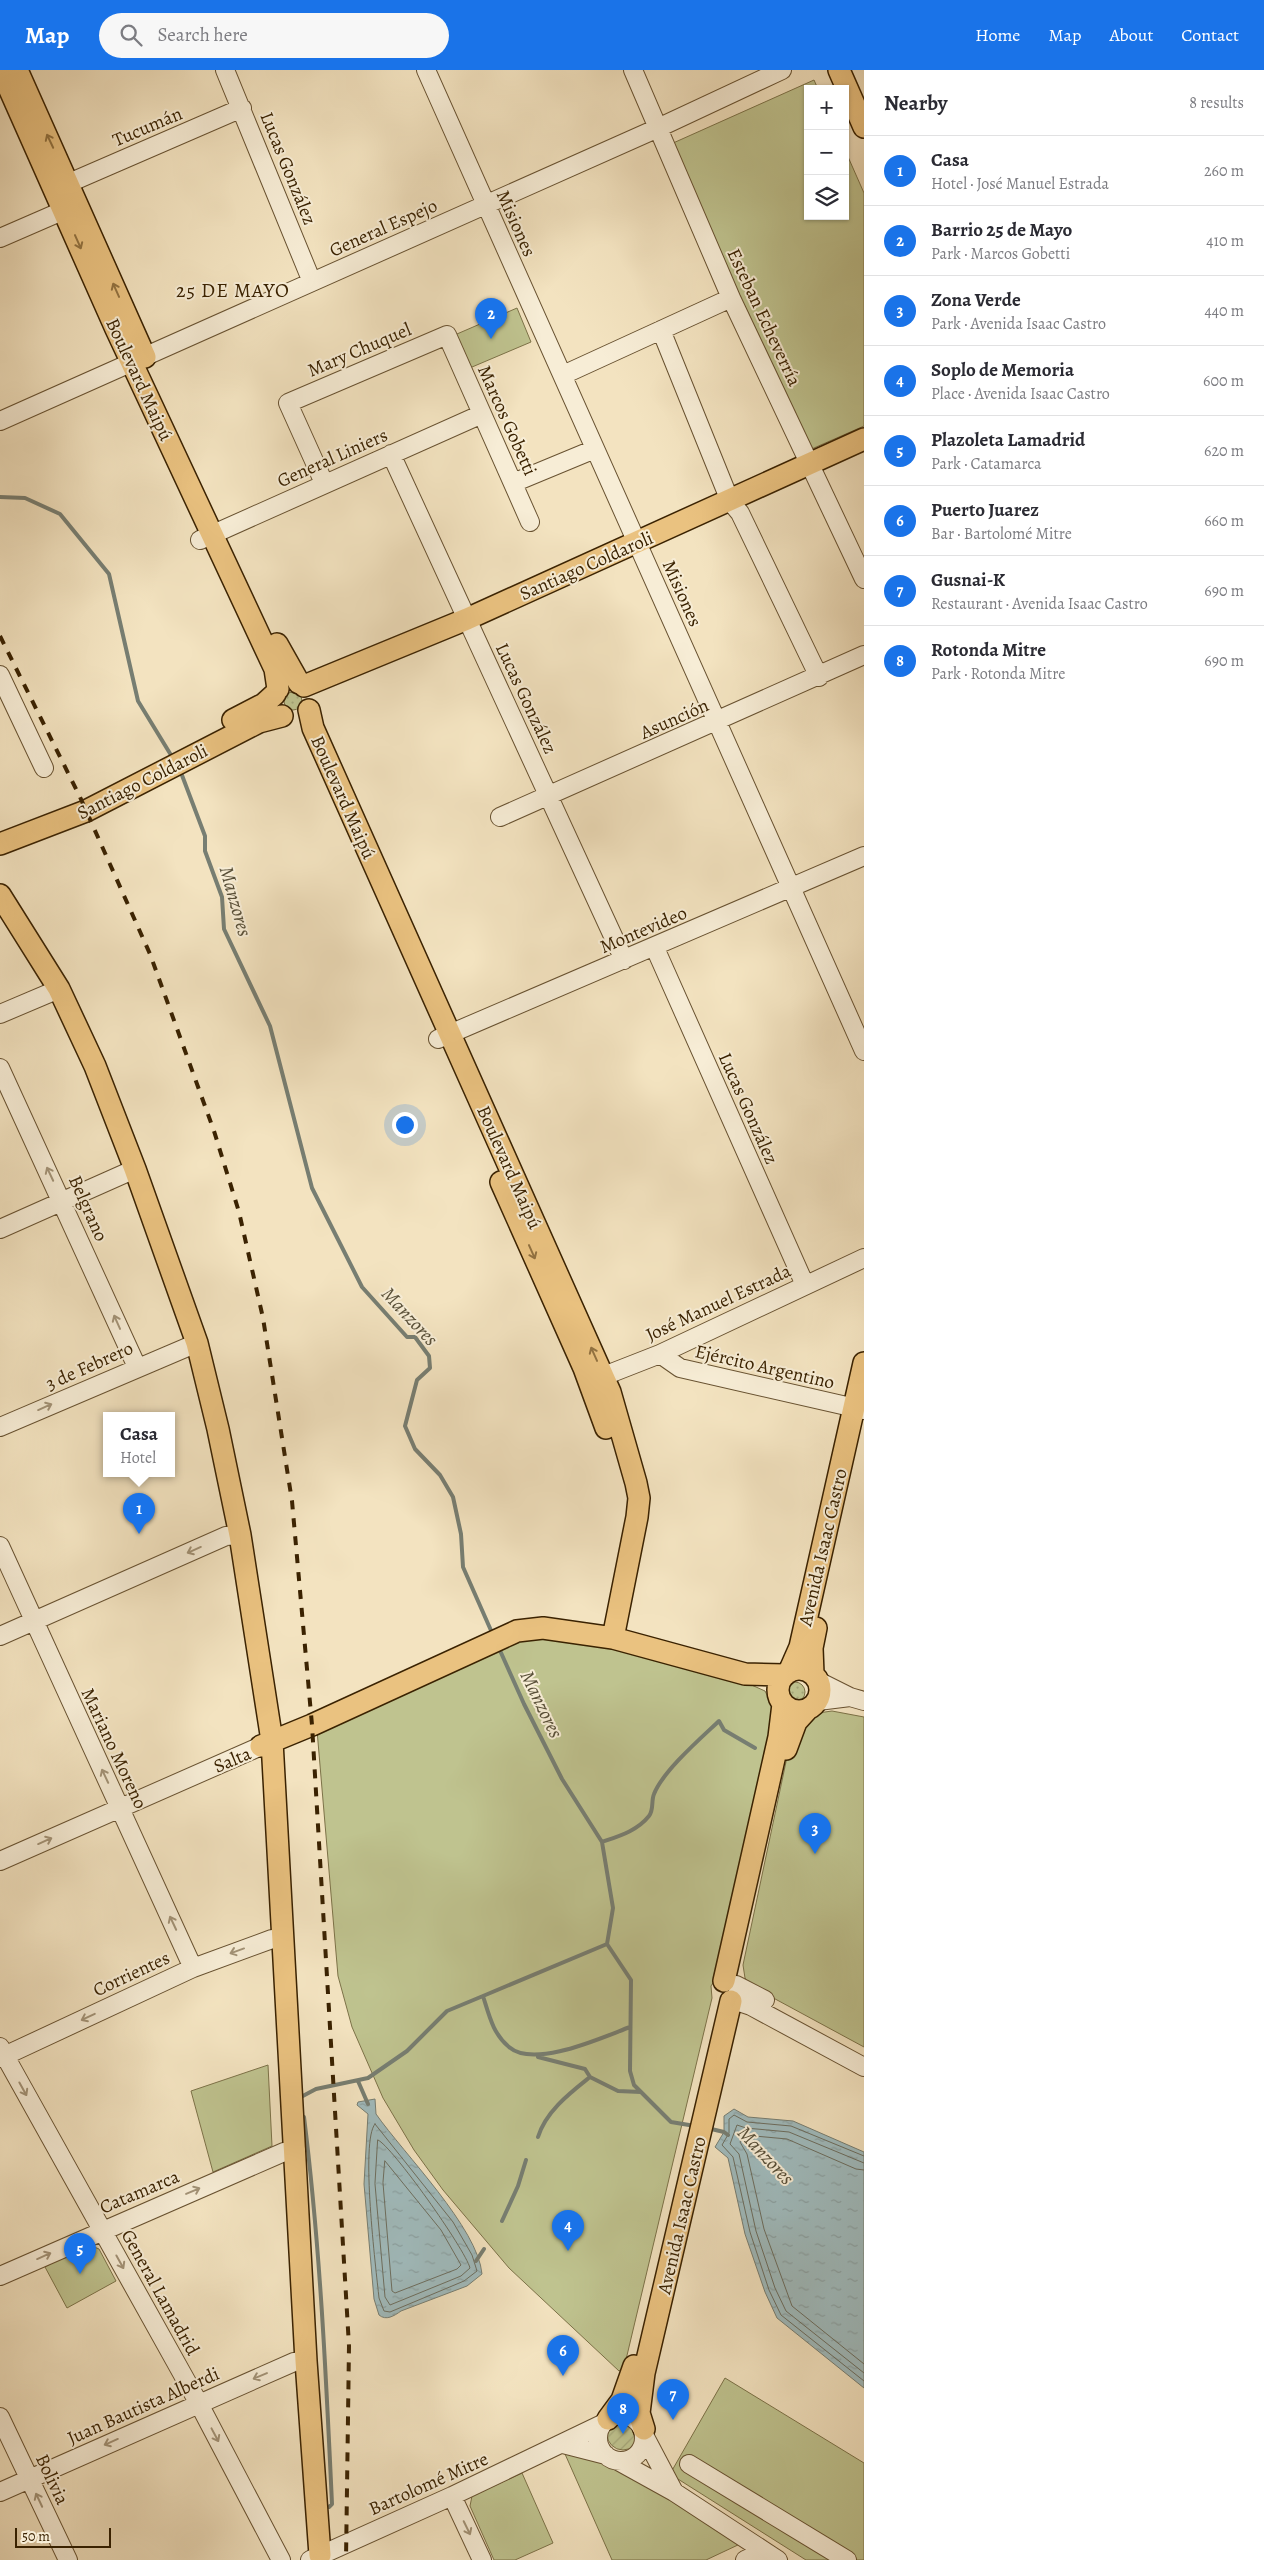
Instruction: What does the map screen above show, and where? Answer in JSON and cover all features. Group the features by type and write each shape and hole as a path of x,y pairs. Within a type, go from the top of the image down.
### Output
{"main road":[{"name":"Boulevard Maipú","path":"1,70 71,207 212,534 275,669 277,691 275,706 300,703"},
{"name":"Boulevard Maipú","path":"17,70 69,183 71,207"},
{"path":"839,70 864,126"},
{"path":"851,70 864,99"},
{"name":"Santiago Coldaroli","path":"0,832 259,722 469,623 639,547 735,508 864,439"},
{"name":"Santiago Coldaroli","path":"812,468 864,452"},
{"name":"Boulevard Maipú","path":"212,534 287,664 300,703 444,1036 597,1379 603,1418 624,1494 625,1509 606,1637"},
{"name":"Santiago Coldaroli","path":"0,844 86,811 264,704 277,691"},
{"path":"0,895 95,1066 129,1171 175,1276 190,1345 218,1429 250,1671 266,1744 290,2151 300,2361 313,2558"},
{"path":"0,913 53,991"},
{"name":"Avenida Isaac Castro","path":"644,2433 639,2413 640,2389 701,2102 730,1992 788,1740 796,1722 814,1692 812,1648 860,1411 864,1363"},
{"name":"Avenida Isaac Castro","path":"730,1992 780,1737 781,1699 779,1684 787,1673 800,1647 860,1411"},
{"name":"Salta","path":"266,1744 312,1726 517,1631 543,1628 606,1637 745,1674"},
{"path":"800,1669 814,1692 793,1711 781,1699 745,1674 787,1673 800,1669"},
{"name":"Avenida Isaac Castro","path":"605,2421 622,2400 630,2381 681,2190"}],"street":[{"name":"Lucas González","path":"225,70 312,282"},
{"name":"Misiones","path":"426,70 793,888 864,1051"},
{"name":"Esteban Echeverría","path":"633,70 731,298 864,579"},
{"name":"General Espejo","path":"0,421 658,128 782,70"},
{"name":"Tucumán","path":"69,183 242,108"},
{"path":"0,238 71,207"},
{"path":"563,374 731,298"},
{"path":"660,330 735,508 819,677"},
{"name":"Mary Chuquel","path":"324,483 288,402 447,335"},
{"name":"Marcos Gobetti","path":"447,335 530,522"},
{"name":"General Liniers","path":"212,534 482,414"},
{"path":"512,483 595,449"},
{"name":"Lucas González","path":"391,454 624,960"},
{"name":"Asunción","path":"500,817 819,677 864,655"},
{"path":"0,675 44,768"},
{"name":"Montevideo","path":"444,1036 655,948 864,856"},
{"name":"Lucas González","path":"655,948 805,1285"},
{"path":"0,1014 53,991"},
{"name":"Belgrano","path":"0,1068 137,1367"},
{"path":"0,1228 129,1171"},
{"name":"José Manuel Estrada","path":"597,1379 660,1354 864,1258"},
{"name":"3 de Febrero","path":"0,1427 190,1345"},
{"name":"Ejército Argentino","path":"660,1354 680,1368 860,1411"},
{"path":"0,1636 33,1620 233,1536"},
{"name":"Mariano Moreno","path":"0,1546 193,1968"},
{"path":"814,1692 857,1699"},
{"name":"Salta","path":"0,1861 266,1744"},
{"name":"Corrientes","path":"1,2053 193,1968 278,1939"},
{"path":"730,1992 864,2054"},
{"path":"730,1992 751,2006 864,2067"},
{"name":"General Lamadrid","path":"1,2053 103,2230 198,2402 281,2560"},
{"name":"Catamarca","path":"0,2276 290,2151"},
{"name":"Juan Bautista Alberdi","path":"0,2492 198,2402 300,2361"},
{"path":"674,2492 639,2422 627,2415 614,2415 605,2421 598,2437 601,2450 674,2492 771,2556"},
{"name":"Bolivia","path":"0,2417 68,2560"},
{"name":"Bartolomé Mitre","path":"313,2558 563,2444 605,2421"},
{"path":"563,2444 612,2458 634,2458 644,2445 644,2433"},
{"path":"689,2464 847,2560"},
{"path":"452,2496 482,2560"},
{"path":"746,2560 771,2556"}],"green space":[{"path":"814,80 816,85 804,85 804,220 849,220 849,159 864,193 864,426 798,455 662,148"},
{"path":"517,308 531,342 465,370 450,337"},
{"path":"293,692 299,695 302,701 299,707 293,710 287,707 284,701 287,695"},
{"path":"545,1636 610,1646 747,1683 765,1691 775,1711 718,1975 711,1986 712,1998 624,2368 619,2371 509,2268 443,2190 414,2150 383,2098 352,2027 338,1976 317,1730 530,1637"},
{"path":"795,1682 802,1685 805,1692 802,1699 795,1702 788,1699 785,1692 788,1685"},
{"path":"832,1711 864,1717 864,2047 753,1987 745,1978 743,1965 790,1743 811,1714"},
{"path":"268,2065 272,2146 213,2172 191,2091"},
{"path":"87,2244 99,2249 116,2281 67,2308 45,2267"},
{"path":"725,2378 864,2463 864,2560 806,2560 670,2474"},
{"path":"623,2418 634,2423 639,2434 634,2445 623,2450 612,2445 607,2434 612,2423"},
{"path":"565,2454 587,2457 615,2466 740,2544 706,2560 612,2560"},
{"path":"522,2473 553,2543 515,2560 494,2560 470,2506 472,2496"}],"water":[{"path":"375,2099 376,2114 438,2192 468,2235 482,2274 467,2286 387,2318 379,2315 374,2299 364,2184 368,2114 357,2105 358,2102"},
{"path":"734,2109 748,2117 793,2121 864,2152 864,2388 777,2318 765,2292 745,2234 728,2158 715,2147 724,2132 724,2116"}],"waterway":[{"name":"Manzores","path":"0,497 25,498 60,514 109,574 138,701 174,760"},
{"name":"Manzores","path":"180,770 205,836 205,851 222,897 224,929 270,1026 312,1188 362,1287 407,1337 415,1337 429,1356 430,1368 417,1380 405,1426 415,1449 440,1475 453,1497 461,1534 463,1567 493,1635"},
{"name":"Manzores","path":"498,1646 524,1704 562,1779 602,1842 613,1908 607,1944 631,1980 630,2071 634,2085 671,2122 695,2126"},
{"path":"602,1842 639,1826 651,1814 654,1794 665,1775 719,1721 724,1730 755,1748"},
{"path":"483,1996 607,1944"},
{"path":"299,2098 316,2089 368,2078 407,2051 447,2011 483,1996 492,2024 499,2036 509,2047 520,2053 535,2055 569,2049 630,2027"},
{"path":"538,2057 585,2069 590,2077"},
{"path":"538,2137 553,2111 567,2096 590,2077 618,2091 641,2092"},
{"path":"358,2081 368,2104"},
{"path":"304,2117 310,2165 322,2310 332,2504 329,2507"},
{"name":"Manzores","path":"707,2128 724,2132 728,2135"},
{"path":"502,2221 518,2186 526,2160"},
{"path":"476,2261 484,2249"}],"railway":[{"path":"0,636 80,797 150,954 214,1131 239,1212 263,1318 292,1501 312,1725 349,2346 346,2560"}],"place":[{"name":"Barrio 25 de Mayo","path":"491,339"},
{"name":"Casa","path":"139,1534"},
{"name":"Zona Verde","path":"815,1854"},
{"name":"Soplo de Memoria","path":"568,2251"},
{"name":"Plazoleta Lamadrid","path":"80,2274"},
{"name":"Puerto Juarez","path":"563,2376"},
{"name":"Gusnai-K","path":"673,2420"},
{"name":"Rotonda Mitre","path":"623,2434"}],"district":[{"name":"25 DE MAYO","path":"233,290"}]}
